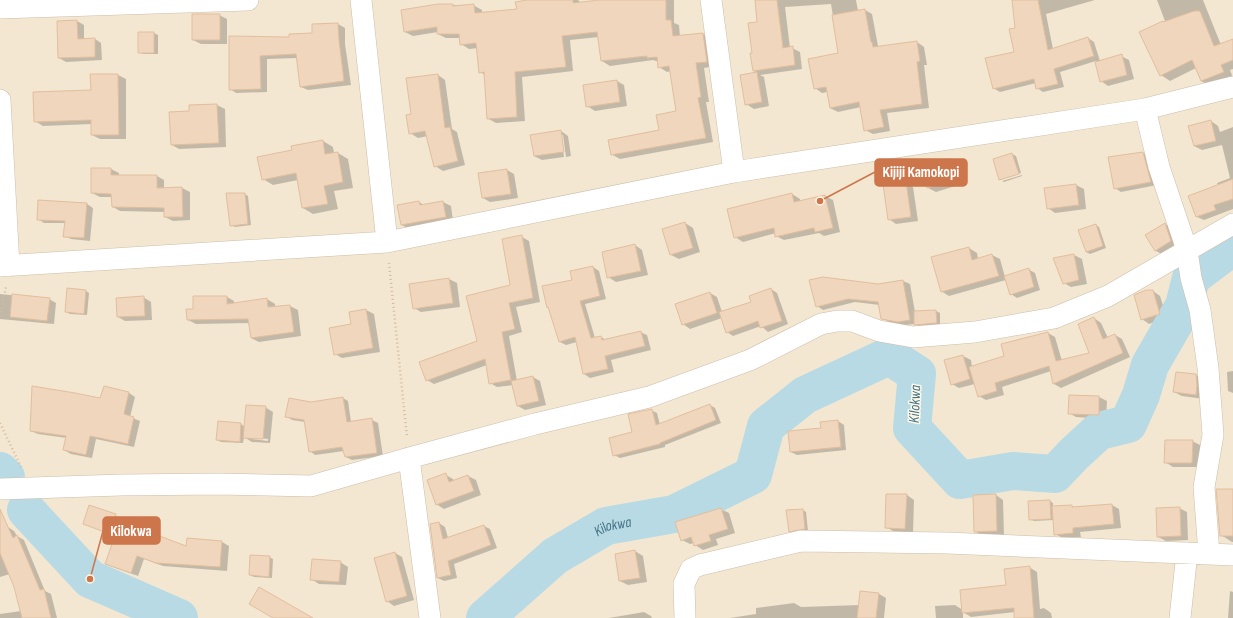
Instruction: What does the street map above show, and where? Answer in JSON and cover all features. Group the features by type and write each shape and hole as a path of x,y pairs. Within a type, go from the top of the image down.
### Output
{"street":[{"path":"0,8 248,0"},
{"path":"361,0 387,242"},
{"path":"711,0 734,172"},
{"path":"0,100 4,266 387,242 734,172 1145,109 1233,87"},
{"path":"1145,109 1159,167 1188,250 1192,278 1200,310 1208,368 1213,435 1204,487 1208,554"},
{"path":"0,489 30,487 218,484 311,486 535,424 649,397 750,360 821,324 837,321 852,321 879,331 913,337 975,332 1054,318 1108,296 1233,224"},
{"path":"409,458 430,618"},
{"path":"685,618 684,584 691,569 700,565 802,541 947,543 1233,555"},
{"path":"1180,618 1187,553"}],"path":[{"path":"387,242 409,458"},
{"path":"0,316 4,301 4,266"},
{"path":"0,423 30,487"}],"shaded area":[{"path":"0,0 1233,0 1233,618 0,618"}],"building":[{"path":"527,0 573,0 573,3 599,0 666,0 666,20 671,20 673,36 703,33 707,62 696,63 701,97 698,98 706,138 611,155 608,140 659,130 656,115 676,111 669,66 658,68 657,57 647,58 647,56 601,61 597,32 562,36 566,67 515,72 517,117 487,119 484,72 479,73 476,43 460,45 459,34 437,34 437,27 404,32 401,10 438,4 453,4 453,6 474,4 475,13 517,9 515,2"},
{"path":"755,0 777,0 783,48 793,46 795,65 753,71 748,23 757,22"},
{"path":"1012,0 1038,0 1048,50 1088,37 1094,56 1054,69 1058,84 1036,89 1034,79 993,89 985,58 1014,52 1009,29 1015,28"},
{"path":"865,9 873,47 917,41 920,61 917,62 922,104 880,110 884,127 864,131 859,102 830,108 826,87 814,89 808,59 838,53 832,15"},
{"path":"1194,11 1200,11 1214,46 1233,39 1233,60 1221,65 1224,72 1201,81 1192,60 1160,76 1139,32 1163,21"},
{"path":"192,14 220,14 220,40 192,40"},
{"path":"77,20 78,39 95,38 95,57 58,58 57,21"},
{"path":"338,23 344,81 300,87 296,54 260,56 261,89 229,90 229,36 289,37 289,34 312,33 312,24"},
{"path":"138,32 154,32 154,53 138,53"},
{"path":"1122,54 1127,75 1100,82 1095,62"},
{"path":"757,72 762,102 745,105 740,75"},
{"path":"90,74 118,74 119,135 91,135 91,120 34,122 33,92 91,90"},
{"path":"438,74 445,128 450,127 458,161 434,167 425,131 409,134 406,115 411,114 406,78"},
{"path":"617,80 620,102 586,107 583,85"},
{"path":"217,104 219,143 171,145 169,112 189,111 189,105"},
{"path":"1211,120 1216,141 1194,146 1188,126"},
{"path":"561,130 564,152 534,156 530,135"},
{"path":"323,140 325,154 338,152 343,182 324,186 328,204 302,208 296,173 262,180 257,157 292,150 291,146"},
{"path":"1143,152 1151,182 1114,189 1108,157"},
{"path":"1012,153 1019,174 999,180 993,159"},
{"path":"949,159 955,179 927,188 921,168"},
{"path":"91,168 111,168 111,175 157,175 157,188 182,187 183,217 164,217 164,208 112,207 111,194 91,193"},
{"path":"507,169 511,194 482,198 478,173"},
{"path":"1233,179 1233,199 1214,205 1216,210 1196,217 1188,196"},
{"path":"906,181 911,217 888,220 883,184"},
{"path":"1076,184 1079,205 1047,209 1044,188"},
{"path":"226,193 245,193 248,224 230,226"},
{"path":"792,193 794,202 825,195 833,228 815,232 814,228 775,237 774,228 734,238 727,209"},
{"path":"38,200 87,203 84,238 63,237 65,221 37,220"},
{"path":"419,201 420,205 443,201 446,217 401,225 397,205"},
{"path":"685,222 693,248 670,255 662,229"},
{"path":"1165,223 1171,241 1155,251 1145,235"},
{"path":"1096,224 1103,246 1086,252 1078,230"},
{"path":"522,235 533,298 509,303 515,329 502,332 511,380 489,384 485,359 426,381 419,362 477,341 466,296 510,285 502,239"},
{"path":"635,244 641,271 607,278 602,252"},
{"path":"969,247 972,260 992,254 999,276 941,292 931,257"},
{"path":"1074,254 1079,280 1063,284 1053,258"},
{"path":"593,266 600,296 580,301 591,338 601,336 602,340 641,331 645,346 605,356 608,369 583,374 575,337 559,342 548,307 547,308 542,286 572,280 570,271"},
{"path":"1029,268 1034,287 1010,295 1004,276"},
{"path":"823,277 878,284 903,280 910,320 898,322 881,319 878,302 848,299 816,307 809,280"},
{"path":"449,278 453,303 413,309 409,284"},
{"path":"67,288 86,290 84,314 65,312"},
{"path":"771,288 782,321 760,328 758,321 726,333 719,312 751,302 749,296"},
{"path":"1146,290 1153,290 1160,314 1141,320 1134,295"},
{"path":"710,292 717,313 682,325 675,304"},
{"path":"12,294 50,298 47,321 10,317"},
{"path":"144,296 145,316 117,317 116,298"},
{"path":"193,296 227,296 227,304 267,298 268,307 290,305 294,332 251,338 248,319 187,320 186,309 193,309"},
{"path":"366,309 373,348 334,355 329,328 351,324 349,312"},
{"path":"936,310 937,323 914,325 914,311"},
{"path":"1094,317 1103,339 1115,334 1123,353 1053,384 1049,366 995,383 997,391 978,397 969,367 1004,356 1001,344 1048,332 1056,361 1089,353 1078,324"},
{"path":"963,355 970,379 951,385 944,360"},
{"path":"1176,372 1196,374 1196,395 1173,392"},
{"path":"533,376 539,401 517,406 511,381"},
{"path":"32,386 100,398 104,386 129,392 124,414 134,417 128,444 90,436 86,455 63,450 66,436 30,431"},
{"path":"1069,395 1099,396 1099,415 1068,414"},
{"path":"343,397 347,422 372,418 377,453 345,457 342,447 309,452 304,420 285,417 289,398 311,402"},
{"path":"710,404 716,420 660,444 613,456 609,438 632,432 628,414 652,409 656,425"},
{"path":"246,405 266,406 263,439 243,438"},
{"path":"838,420 841,447 790,452 788,431 821,428 820,422"},
{"path":"218,421 241,423 240,442 216,440"},
{"path":"1165,440 1193,440 1192,463 1164,463"},
{"path":"446,473 449,482 468,475 474,491 436,505 427,480"},
{"path":"1216,489 1233,489 1233,536 1220,536"},
{"path":"886,494 907,494 905,529 885,528"},
{"path":"996,494 997,531 974,532 973,495"},
{"path":"1050,500 1051,519 1029,520 1028,501"},
{"path":"1112,504 1114,524 1073,528 1073,533 1054,535 1052,506 1072,505 1072,507"},
{"path":"89,505 116,514 110,534 83,524"},
{"path":"1180,507 1181,536 1157,537 1156,508"},
{"path":"721,508 728,529 709,535 711,541 694,546 691,537 681,541 675,522"},
{"path":"0,509 13,538 17,535 40,590 44,589 51,618 22,618 14,587 0,553"},
{"path":"803,509 805,529 789,532 786,510"},
{"path":"120,521 186,546 187,538 222,541 220,567 156,563 137,556 131,573 105,564"},
{"path":"439,522 443,539 484,525 491,545 448,561 451,575 437,578 430,524"},
{"path":"635,550 640,578 619,581 615,554"},
{"path":"395,552 407,596 386,602 374,558"},
{"path":"250,555 270,556 269,577 249,575"},
{"path":"312,559 341,561 339,582 310,580"},
{"path":"1030,566 1034,618 1014,618 1014,608 962,613 960,590 1006,585 1004,569"},
{"path":"259,587 313,618 273,618 249,604"},
{"path":"860,591 879,593 876,618 857,618"}],"waterway":[{"name":"Kilokwa","path":"485,618 555,556 606,526 674,514 753,475 766,426 805,395 889,356 917,374 912,428 960,480 1013,471 1055,474 1099,431 1128,424 1141,395 1150,365 1184,306 1191,278 1233,246"},
{"name":"Kilokwa","path":"0,471 6,477"},
{"name":"Kilokwa","path":"26,510 90,579 179,618"}],"place":[{"name":"Kijiji Kamokopi","path":"820,201"},
{"name":"Kilokwa","path":"90,579"}]}
